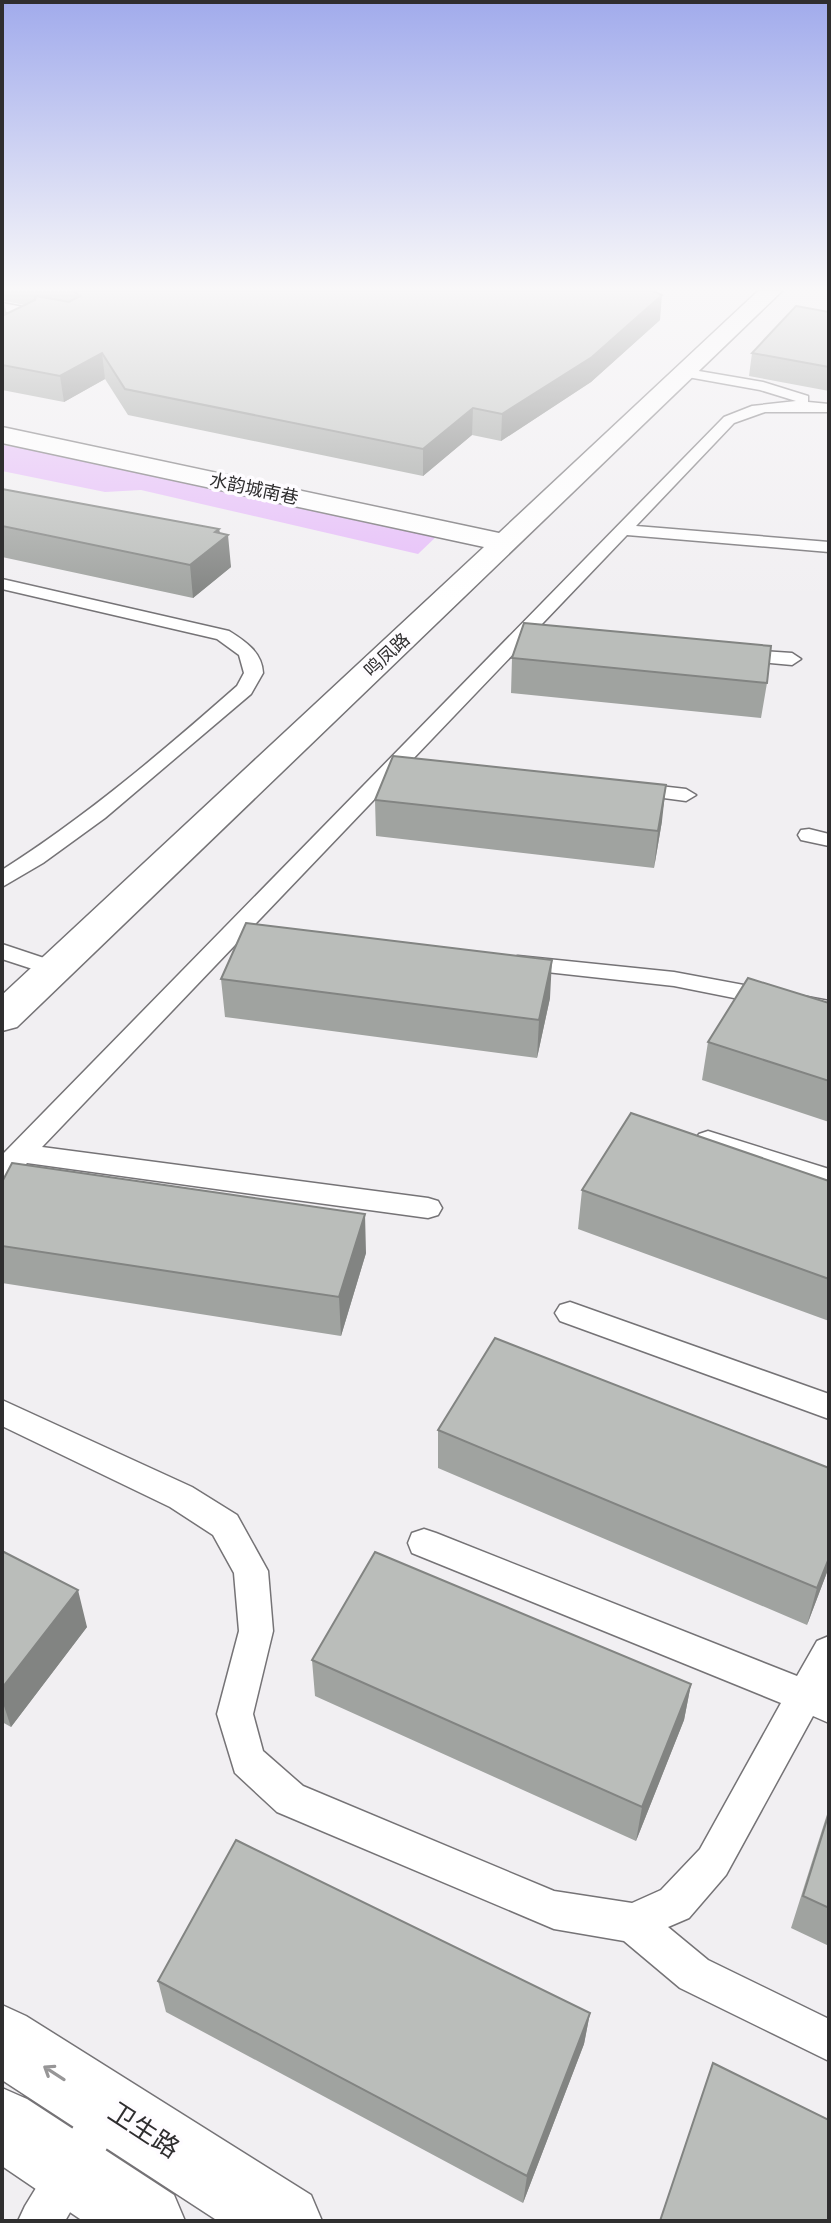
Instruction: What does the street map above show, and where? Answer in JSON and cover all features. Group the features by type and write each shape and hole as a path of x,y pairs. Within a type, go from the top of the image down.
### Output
{"street":[{"name":"鸣凤路","path":"8,1004 54,969 664,395"},
{"name":"水韵城南巷","path":"2,435 506,543"},
{"name":"卫生路","path":"2,2040 285,2221"},
{"path":"2,2124 56,2196 145,2220"}],"lane":[{"path":"788,395 827,408"},
{"path":"11,1163 729,420 746,410 768,406 827,408"},
{"path":"623,530 829,547"},
{"path":"2,584 223,635 247,652 253,663 252,680 244,690 136,787 97,818 2,880"},
{"path":"520,636 550,639"},
{"path":"716,653 792,659"},
{"path":"394,766 425,769"},
{"path":"609,787 686,795"},
{"path":"228,939 258,941"},
{"path":"2,951 54,969"},
{"path":"488,961 674,979 829,1009"},
{"path":"693,1135 829,1179"},
{"path":"11,1163 428,1208"},
{"path":"570,1313 829,1407"},
{"path":"2,1412 181,1497 225,1525 251,1571 256,1631 235,1714 248,1761 290,1799 554,1910 633,1923 694,1974 829,2041"},
{"path":"424,1543 817,1701"},
{"path":"633,1923 675,1904 713,1862 817,1701 829,1652"},
{"path":"56,2196 109,2108"},
{"path":"145,2220 180,2154"}],"shaded area":[{"path":"2,445 439,534 418,554 141,490 105,492 2,471"}],"building":[{"path":"154,395 532,395 502,414 473,408 423,449"},
{"path":"2,489 219,529 215,532 228,535 190,565 2,526"},
{"path":"524,623 771,646 767,683 512,658"},
{"path":"393,756 666,785 658,831 375,800"},
{"path":"246,923 552,960 539,1020 221,979"},
{"path":"748,978 829,1003 829,1081 708,1042"},
{"path":"631,1113 829,1181 829,1279 582,1190"},
{"path":"12,1163 365,1214 339,1297 2,1246 2,1182"},
{"path":"495,1338 829,1468 829,1558 817,1588 438,1430"},
{"path":"2,1551 78,1590 2,1688"},
{"path":"375,1552 691,1684 642,1807 312,1660"},
{"path":"829,1813 829,1908 803,1896"},
{"path":"236,1840 590,2013 527,2176 158,1981"},
{"path":"713,2063 829,2120 829,2221 660,2221"}]}
